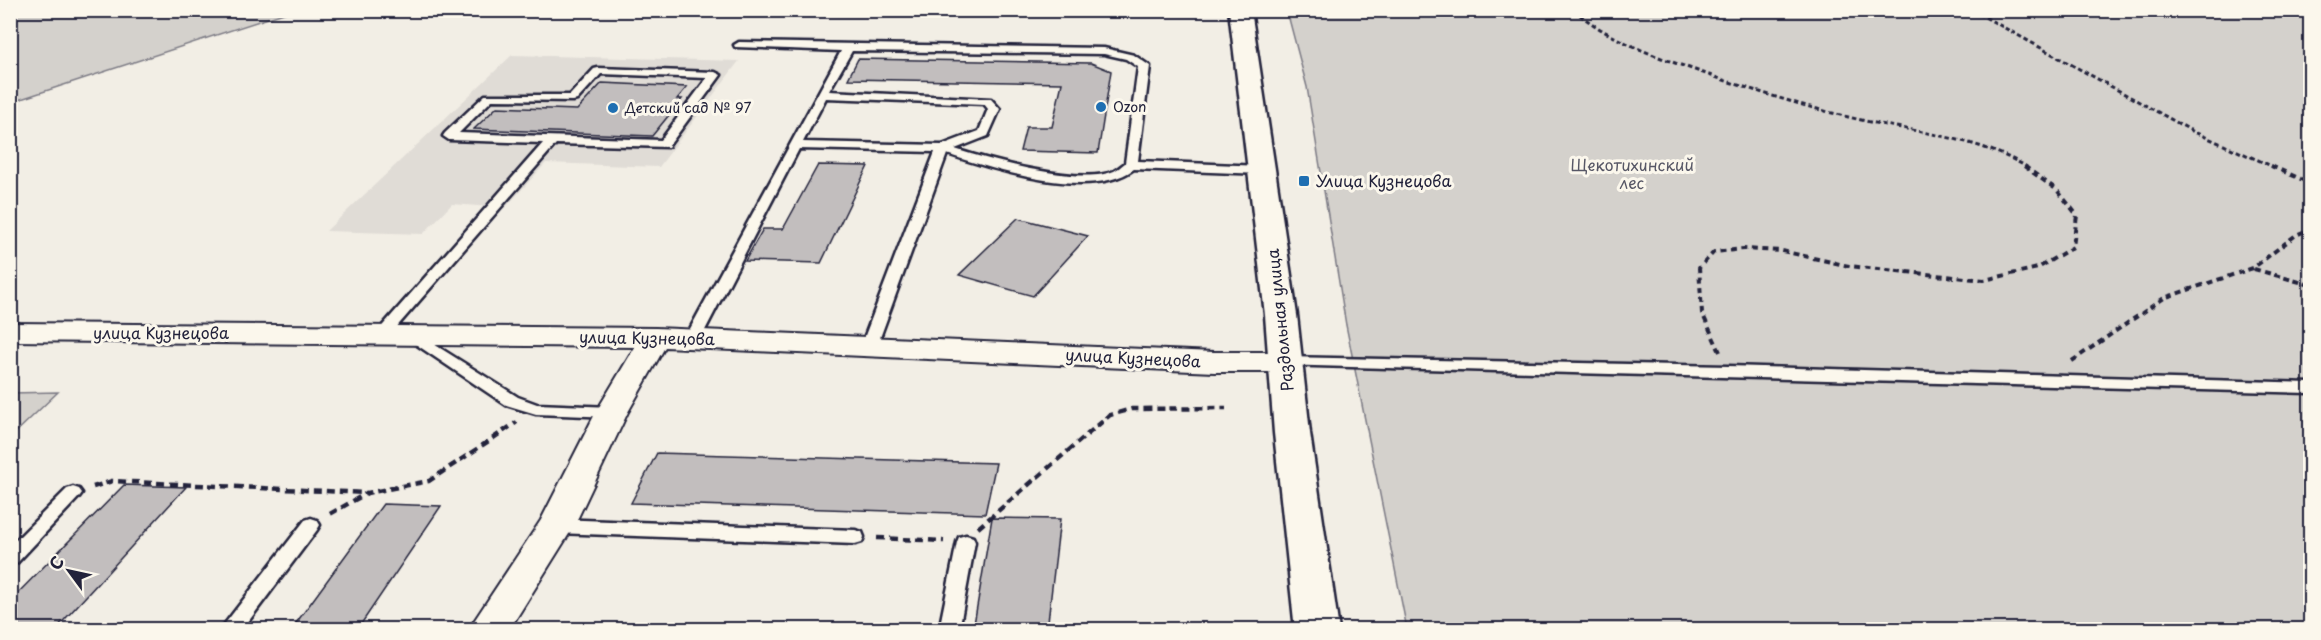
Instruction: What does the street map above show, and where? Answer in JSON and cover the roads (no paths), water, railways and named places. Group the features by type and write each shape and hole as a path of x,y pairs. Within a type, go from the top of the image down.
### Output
{"main road":[{"name":"Раздольная улица","path":"1240,10 1281,315 1284,362 1317,630"}],"street":[{"name":"улица Кузнецова","path":"10,332 656,337 1284,362"},
{"path":"488,630 556,526 612,412 656,337"}],"lane":[{"path":"740,45 1104,51 1130,57 1144,66 1131,165"},
{"path":"693,338 848,48"},
{"path":"598,71 715,75 664,144 553,140 449,136 489,97 573,98 598,71"},
{"path":"822,94 987,101 994,109 984,133 943,149 869,346"},
{"path":"382,335 553,140"},
{"path":"796,145 943,149 978,161 1087,178 1116,175 1131,165 1262,171"},
{"path":"413,336 512,401 536,409 612,412"},
{"path":"1284,362 1728,371 2310,388"},
{"path":"10,558 73,493"},
{"path":"230,630 311,525"},
{"path":"556,526 855,537"},
{"path":"949,630 966,542"}],"place":[{"name":"Ozon","path":"1101,107"},
{"name":"Детский сад № 97","path":"613,108"},
{"name":"Улица Кузнецова","path":"1304,181"}],"park label":[{"name":"Щекотихинский лес","path":"1632,174"}]}
